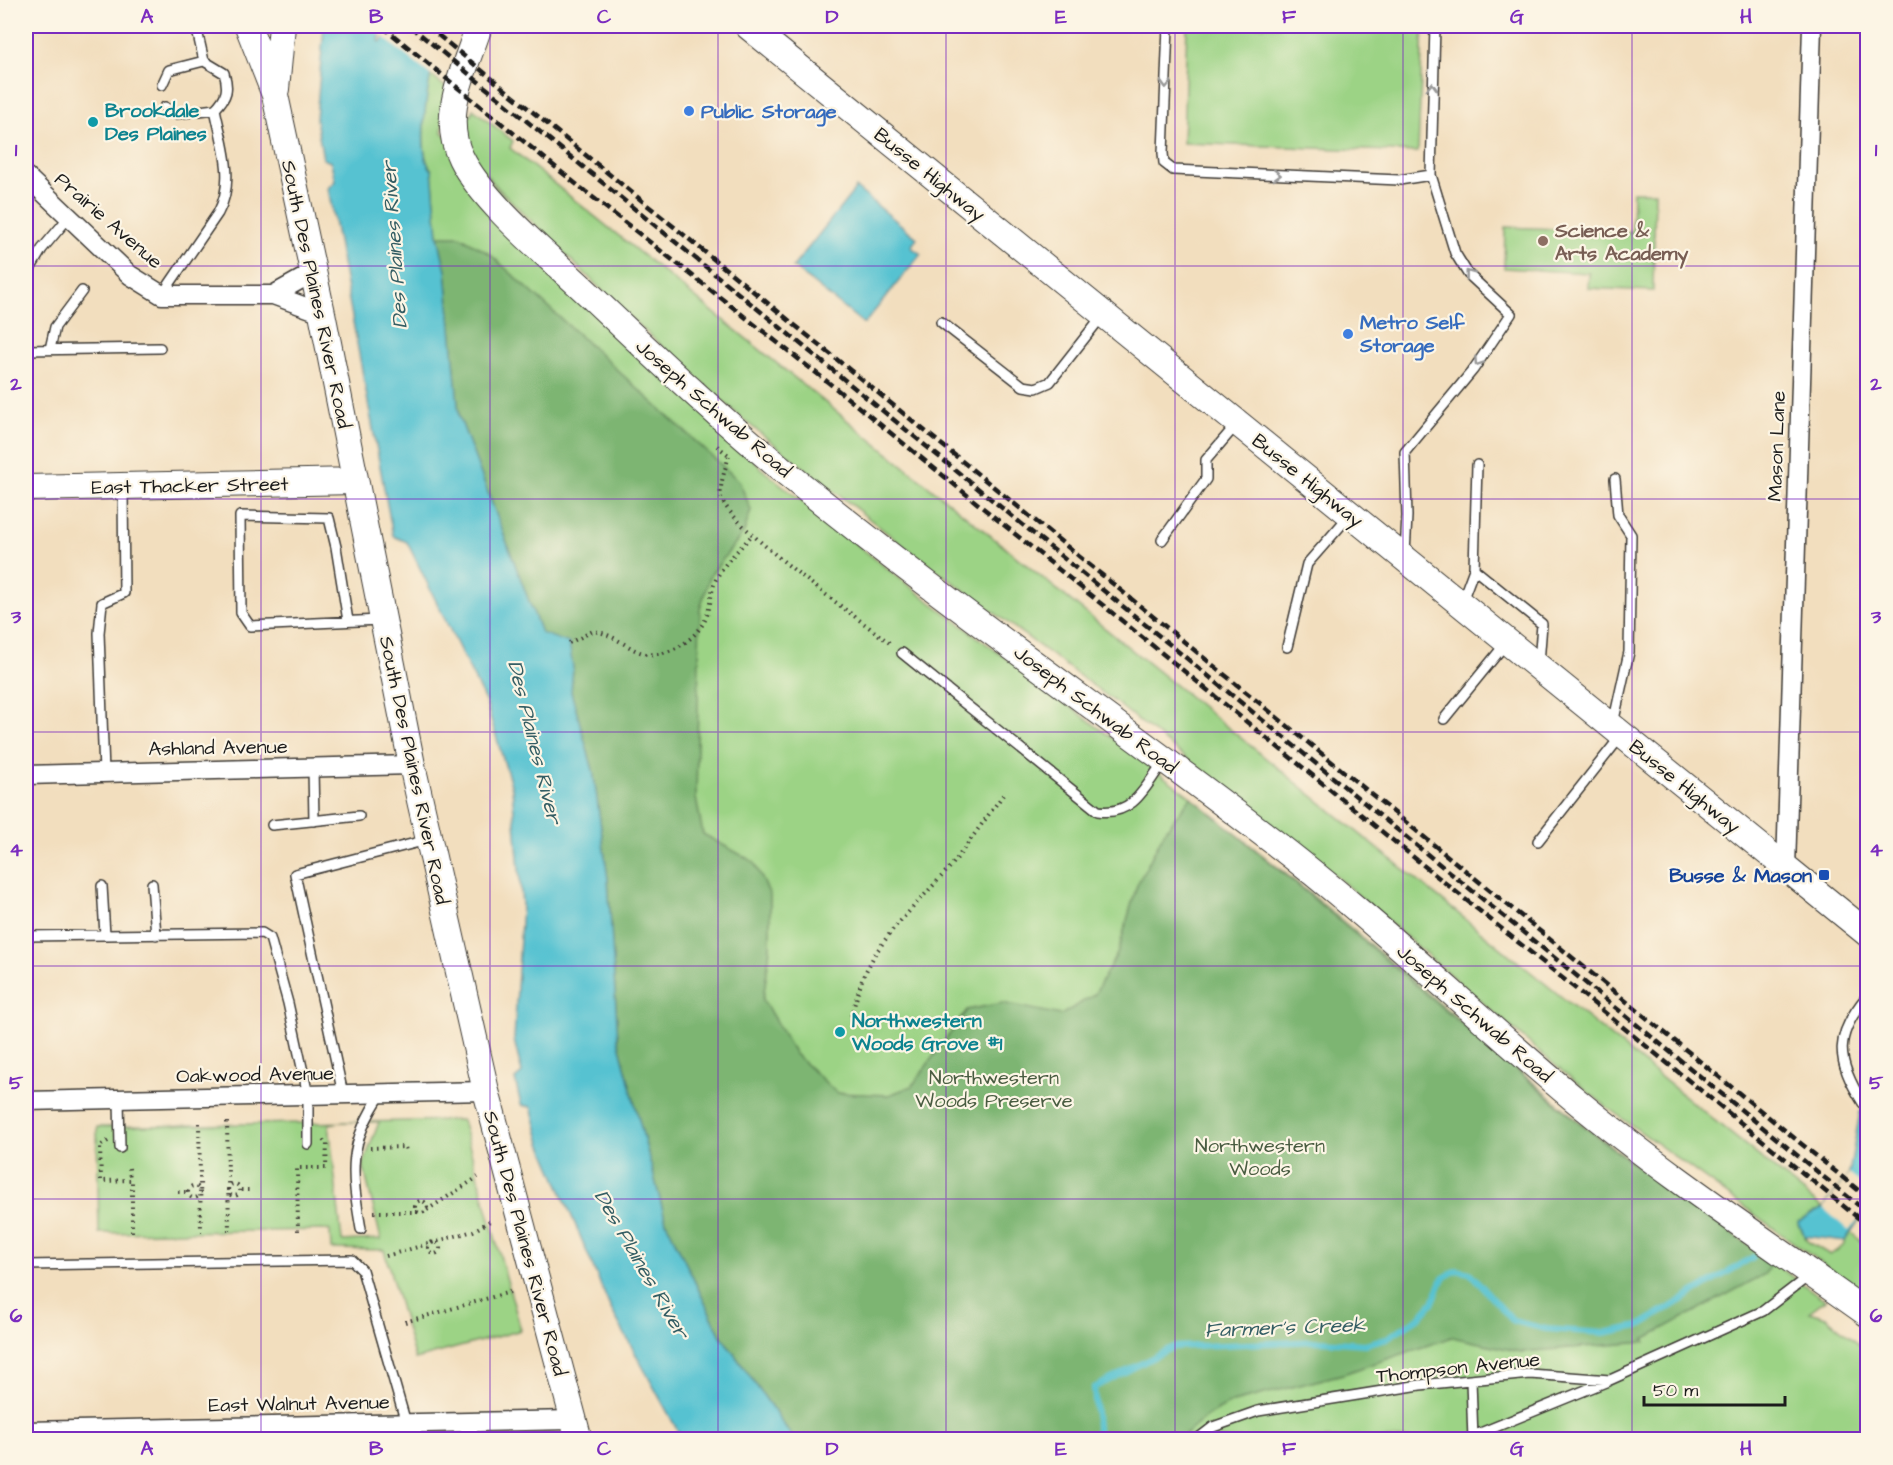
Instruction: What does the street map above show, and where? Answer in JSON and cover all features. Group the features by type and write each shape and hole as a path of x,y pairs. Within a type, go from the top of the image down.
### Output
{"main road":[{"name":"South Des Plaines River Road","path":"248,26 275,95 314,272 412,765 486,1091 576,1430"},
{"name":"South Des Plaines River Road","path":"275,95 282,26"},
{"name":"Joseph Schwab Road","path":"479,26 454,102 452,125 458,153 488,196 633,336 778,466 928,583 1271,840 1575,1100 1672,1174 1868,1314"},
{"name":"Busse Highway","path":"748,26 1868,934"},
{"name":"East Thacker Street","path":"26,488 355,481"}],"street":[{"name":"Mason Lane","path":"1786,868 1812,26"},
{"name":"Prairie Avenue","path":"26,176 130,274 162,294 273,295 322,313"},
{"name":"Prairie Avenue","path":"273,295 314,272"},
{"name":"Ashland Avenue","path":"26,774 412,765"},
{"name":"Oakwood Avenue","path":"26,1101 486,1091"},
{"name":"East Walnut Avenue","path":"26,1431 406,1423 576,1430"}],"lane":[{"path":"196,26 204,61"},
{"path":"1168,26 1163,153 1164,163 1173,170 1399,180 1431,175"},
{"path":"1405,558 1407,516 1405,452 1473,370 1511,314 1468,274 1455,253 1431,175 1435,26"},
{"path":"162,85 169,70 204,61 224,73 228,85 225,99 215,109 175,114 165,108"},
{"path":"162,294 226,199 227,166 215,109"},
{"path":"26,276 42,249 69,218"},
{"path":"50,349 55,327 82,291"},
{"path":"941,322 1023,386 1036,388 1050,382 1103,314"},
{"path":"26,350 160,348"},
{"path":"1162,540 1206,478 1206,460 1238,423"},
{"path":"1461,604 1474,569 1477,465"},
{"path":"1538,841 1617,730 1629,652 1631,535 1618,515 1615,479"},
{"path":"104,773 99,633 102,603 124,593 123,486"},
{"path":"1287,647 1307,564 1350,514"},
{"path":"348,621 329,518 240,516 242,613 250,626 383,620"},
{"path":"1474,569 1542,624 1539,667"},
{"path":"1444,719 1507,641"},
{"path":"902,653 1098,811 1113,813 1129,806 1165,760"},
{"path":"313,768 314,821"},
{"path":"272,825 359,816"},
{"path":"343,1094 295,874 429,840"},
{"path":"152,884 156,934"},
{"path":"102,886 105,935"},
{"path":"26,936 262,933 270,938 288,1003 308,1095 308,1144"},
{"path":"1863,1103 1844,1068 1841,1055 1842,1036 1853,1013 1868,995"},
{"path":"361,1229 353,1184 353,1156 382,1094"},
{"path":"119,1099 120,1148"},
{"path":"26,1265 352,1260 362,1269 406,1423"},
{"name":"Thompson Avenue","path":"1196,1440 1214,1427 1258,1411 1420,1385 1530,1374 1610,1380 1763,1311 1812,1274"},
{"path":"1471,1380 1473,1438 1610,1380"}],"path":[{"path":"729,456 721,495 729,512 752,535 902,653"},
{"path":"569,643 593,631 618,638 647,654 664,653 677,648 693,636 705,621 715,581 752,535"},
{"path":"851,1016 863,977 875,954 893,930 952,865 1003,795"},
{"path":"227,1122 229,1231"},
{"path":"199,1123 201,1232"},
{"path":"298,1231 295,1189 297,1168 327,1168 326,1140 308,1131"},
{"path":"120,1135 100,1146 101,1181 130,1180"},
{"path":"356,1146 405,1147 406,1151"},
{"path":"129,1168 134,1192 132,1233"},
{"path":"374,1212 427,1210 478,1177"},
{"path":"228,1190 236,1184 241,1190"},
{"path":"188,1192 195,1185 200,1192"},
{"path":"228,1190 237,1196 241,1190"},
{"path":"241,1190 250,1190"},
{"path":"178,1192 188,1192 195,1198 200,1192"},
{"path":"418,1212 415,1205 420,1198 426,1202 427,1210"},
{"path":"386,1256 473,1231 490,1221"},
{"path":"432,1242 441,1247 437,1257 428,1251 432,1242"},
{"path":"405,1322 510,1292"}],"green space":[{"path":"1187,26 1423,26 1418,152 1183,143"},
{"name":"Northwestern Woods","path":"430,75 448,89 442,132 763,470 908,585 1191,797 1312,895 1575,1118 1641,1169 1825,1300 1809,1312 1826,1317 1867,1351 1867,1439 794,1439 608,879 438,236 432,170 427,162 424,139"},
{"path":"473,109 513,141 510,148 1823,1208 1798,1222 1807,1241 1830,1255 1843,1246 1849,1231 1867,1246 1867,1296 1612,1111 1563,1072 1338,878 1119,705 896,540 745,421 625,313 478,166 464,134 463,117 471,115"},
{"path":"1633,192 1655,192 1653,291 1588,288 1589,273 1504,268 1505,227 1632,232"},
{"name":"Northwestern Woods","path":"438,236 460,236 490,254 739,481 751,510 744,532 710,576 700,609 696,798 703,834 754,862 770,895 770,949 763,1000 795,1054 837,1093 889,1095 912,1086 967,1010 1002,1003 1061,1015 1094,995 1118,952 1137,885 1165,831 1191,797 1574,1118 1647,1174 1772,1261 1765,1274 1644,1339 1646,1342 1521,1352 1452,1337 1343,1374 1233,1402 1207,1416 1180,1439 794,1439 720,1334 666,1222 618,1040 608,879 593,770 571,692 573,667 541,633 459,416 446,271"},
{"path":"462,1120 521,1330 415,1359 384,1250 331,1249 330,1230 99,1233 97,1127 340,1122 329,1124 342,1241 381,1239 363,1165 379,1122 358,1122"}],"water":[{"name":"Des Plaines River","path":"324,26 382,26 379,42 382,41 387,26 441,26 426,101 424,143 426,159 432,170 438,236 446,271 459,416 541,633 569,643 573,667 571,692 593,770 608,879 618,1040 666,1222 720,1334 794,1439 684,1439 679,1433 610,1307 541,1143 531,1107 521,1105 515,1079 522,1073 514,1040 522,904 512,788 486,703 407,542 393,536 328,188 335,181 331,162 323,159 316,119"},
{"path":"856,188 917,238 911,247 921,254 864,324 793,267"},
{"path":"1867,1108 1867,1208 1845,1241 1805,1236 1798,1222 1823,1208 1849,1174 1860,1112"}],"pier":[{"path":"369,26 438,26 443,30 433,77"},
{"path":"1849,1174 1868,1189 1867,1208 1849,1231 1823,1208"}],"waterway":[{"name":"Farmer's Creek","path":"1098,1440 1094,1388 1173,1347 1321,1341 1365,1344 1387,1338 1420,1317 1433,1302 1443,1278 1457,1270 1470,1273 1513,1321 1546,1329 1604,1333 1639,1326 1753,1257"}],"railway":[{"path":"382,26 581,188 829,383 1868,1226"},
{"path":"410,26 1868,1213"},
{"path":"427,26 1868,1198"}],"place":[{"name":"Public Storage","path":"689,111"},
{"name":"Brookdale Des Plaines","path":"93,122"},
{"name":"Science & Arts Academy","path":"1543,241"},
{"name":"Metro Self Storage","path":"1348,334"},
{"name":"Busse & Mason","path":"1824,875"},
{"name":"Northwestern Woods Grove #1","path":"840,1032"}],"park label":[{"name":"Northwestern Woods Preserve","path":"994,1088"}]}
